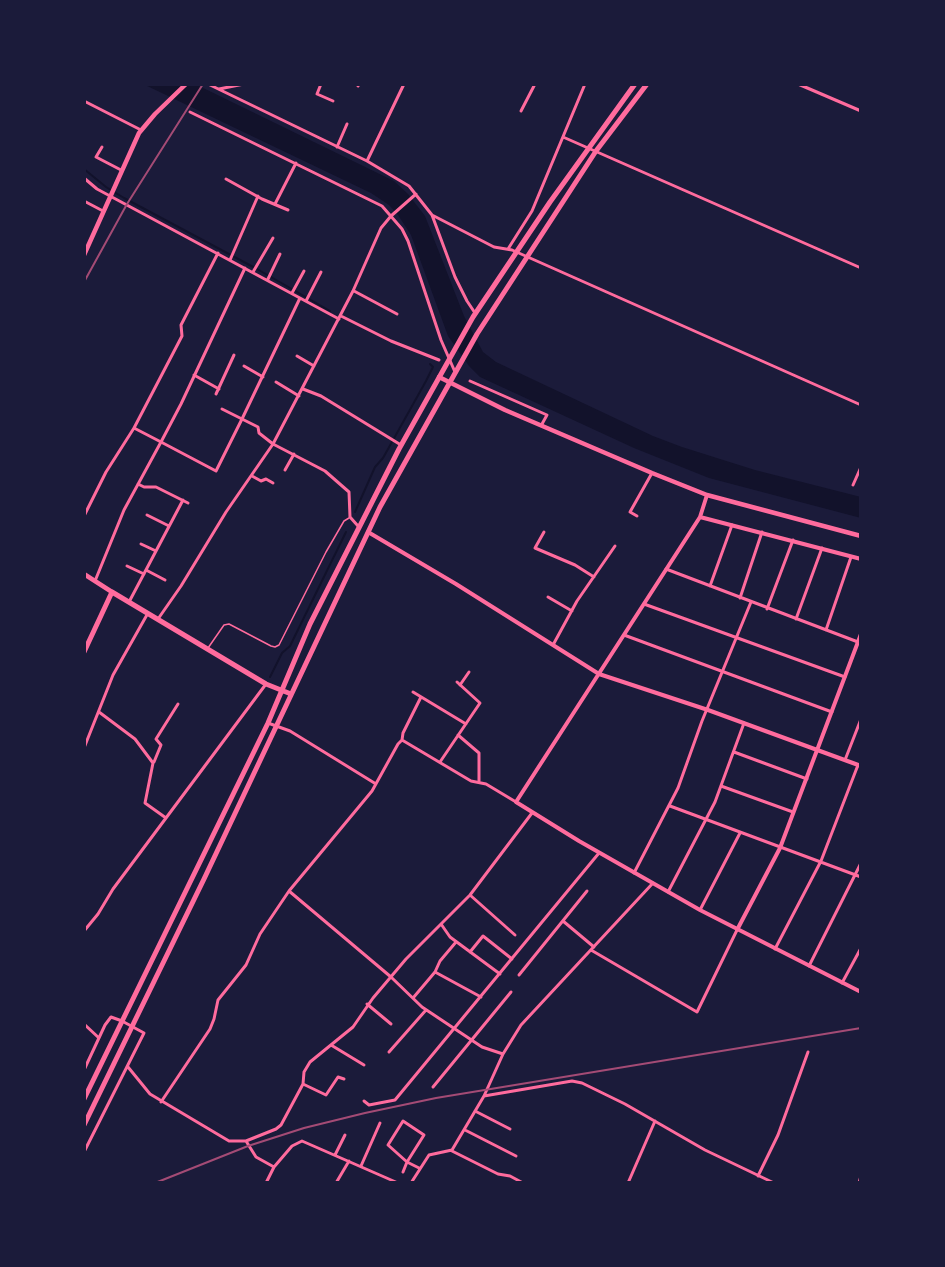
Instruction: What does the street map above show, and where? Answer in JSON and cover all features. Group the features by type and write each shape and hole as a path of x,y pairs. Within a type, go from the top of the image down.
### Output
{"highway":[{"path":"84,1099 268,723 310,624 358,526 401,446 474,315 635,84"},
{"path":"84,1125 368,532 426,423 477,334 528,258 560,204 596,151 647,84"},
{"path":"358,526 368,532"},
{"path":"84,652 112,592 266,684 291,694"}],"main road":[{"path":"84,254 121,170 142,130 186,84"},
{"path":"439,377 505,410 543,424 707,495 861,536"},
{"path":"84,574 112,592"}],"street":[{"path":"208,84 402,180 432,215 455,277 474,315"},
{"path":"218,90 244,84"},
{"path":"321,84 317,94 333,101"},
{"path":"367,161 404,84"},
{"path":"521,111 535,84"},
{"path":"508,249 532,211 585,84"},
{"path":"798,84 861,111"},
{"path":"84,101 142,130"},
{"path":"190,112 370,198 393,215 408,241 441,340 456,373"},
{"path":"337,147 347,124"},
{"path":"563,137 861,268"},
{"path":"102,147 96,157 121,170"},
{"path":"275,204 296,163"},
{"path":"84,178 92,186 292,294 391,341 439,360"},
{"path":"226,178 288,210"},
{"path":"158,619 273,444 354,291 381,228 415,195"},
{"path":"230,260 258,196"},
{"path":"84,201 103,211"},
{"path":"432,215 486,243 508,249 861,405"},
{"path":"253,272 273,238"},
{"path":"84,516 106,472 134,428 182,336 182,325 218,253"},
{"path":"267,280 280,254"},
{"path":"95,581 124,510 161,442 245,268"},
{"path":"292,294 304,271"},
{"path":"306,301 321,272"},
{"path":"318,279 325,282"},
{"path":"354,291 397,314"},
{"path":"134,428 216,471 300,298"},
{"path":"216,393 234,355"},
{"path":"297,356 315,366"},
{"path":"227,357 232,360"},
{"path":"244,366 263,377"},
{"path":"194,375 219,388"},
{"path":"470,381 547,415 543,424"},
{"path":"276,382 298,396"},
{"path":"303,389 321,396 401,446"},
{"path":"222,409 258,427 259,433 273,444 325,471 349,492 350,517 358,526"},
{"path":"285,470 294,454"},
{"path":"853,485 861,467"},
{"path":"637,516 630,512 652,473"},
{"path":"252,476 261,481 266,479 273,483"},
{"path":"138,484 144,487 156,487 188,503"},
{"path":"516,802 700,517 707,495"},
{"path":"129,602 183,500"},
{"path":"147,515 170,526"},
{"path":"700,517 861,559"},
{"path":"710,586 732,525"},
{"path":"368,532 456,584 598,674 708,710 859,766 821,861 775,949"},
{"path":"543,532 535,548 575,565 594,577"},
{"path":"740,598 762,532"},
{"path":"767,609 793,540"},
{"path":"141,544 156,551"},
{"path":"553,645 572,611 615,546"},
{"path":"796,619 822,548"},
{"path":"826,630 851,556"},
{"path":"128,566 165,580"},
{"path":"666,569 858,642"},
{"path":"548,597 572,611"},
{"path":"634,873 670,806 751,602"},
{"path":"644,604 845,677"},
{"path":"84,748 113,675 148,613"},
{"path":"563,921 593,949 697,1012 780,848 861,634"},
{"path":"624,635 832,712"},
{"path":"460,685 469,672"},
{"path":"439,762 480,703 456,682"},
{"path":"84,931 266,684"},
{"path":"413,692 466,724"},
{"path":"161,1102 210,1029 218,1000 246,965 260,934 289,891 376,784 402,740 403,733 421,697"},
{"path":"167,819 145,803 145,798 153,763 161,745 156,739 178,704"},
{"path":"99,712 135,739 153,763"},
{"path":"845,760 861,720"},
{"path":"268,723 290,731 376,784"},
{"path":"668,892 722,786 744,723"},
{"path":"458,735 479,753 479,782"},
{"path":"402,740 471,780 486,784 599,853 700,910 861,992"},
{"path":"734,752 807,779"},
{"path":"722,786 794,813"},
{"path":"670,806 861,877"},
{"path":"128,1067 142,1087 161,1102 229,1141 246,1141 270,1132 280,1125 303,1084 304,1072 310,1062 353,1027 367,1004 470,895 532,813"},
{"path":"700,910 740,833"},
{"path":"364,1101 369,1106 394,1100 599,853"},
{"path":"809,966 861,863"},
{"path":"411,1183 429,1155 452,1150 484,1096 503,1054 521,1025 652,883"},
{"path":"289,891 391,977 426,1010 482,1047 503,1054"},
{"path":"519,975 587,891"},
{"path":"470,895 515,935"},
{"path":"441,924 456,942 500,974"},
{"path":"470,952 483,936 512,959"},
{"path":"413,998 456,942"},
{"path":"842,983 861,948"},
{"path":"435,972 481,997"},
{"path":"433,1087 512,992"},
{"path":"367,1004 391,1024"},
{"path":"389,1052 426,1010"},
{"path":"84,1070 111,1017 144,1033 84,1151"},
{"path":"84,1024 99,1038"},
{"path":"331,1045 364,1065"},
{"path":"758,1176 778,1135 808,1052"},
{"path":"303,1084 326,1095 338,1077 344,1079"},
{"path":"484,1096 572,1081 582,1083 705,1150 774,1183"},
{"path":"475,1111 510,1129"},
{"path":"403,1172 407,1162 424,1135 403,1121 388,1144 407,1162 419,1168"},
{"path":"628,1183 655,1121"},
{"path":"361,1166 380,1123"},
{"path":"464,1130 516,1156"},
{"path":"335,1155 345,1135"},
{"path":"246,1141 256,1157 274,1167"},
{"path":"266,1183 274,1167 292,1146 302,1141 398,1183"},
{"path":"452,1150 455,1154 523,1183"},
{"path":"336,1183 348,1161"},
{"path":"502,1183 505,1176"},
{"path":"859,1183 861,1176"}],"lane":[{"path":"208,649 224,625 229,624 271,646 279,645 326,552 344,521 350,517"}],"shaded area":[{"path":"143,84 195,84 394,181 408,194 425,216 464,316 483,352 496,362 653,436 682,447 755,470 861,497 861,518 709,478 634,448 480,377 469,366 448,336 411,235 389,205 371,193"}],"waterway":[{"path":"84,169 124,198 330,311"},
{"path":"355,512 375,467 383,458 426,381 433,367 430,364"},
{"path":"270,677 282,653 290,646 346,532"}],"railway":[{"path":"84,282 127,204 203,84"},
{"path":"155,1183 248,1146 304,1128 365,1113 436,1098 861,1028"}]}
